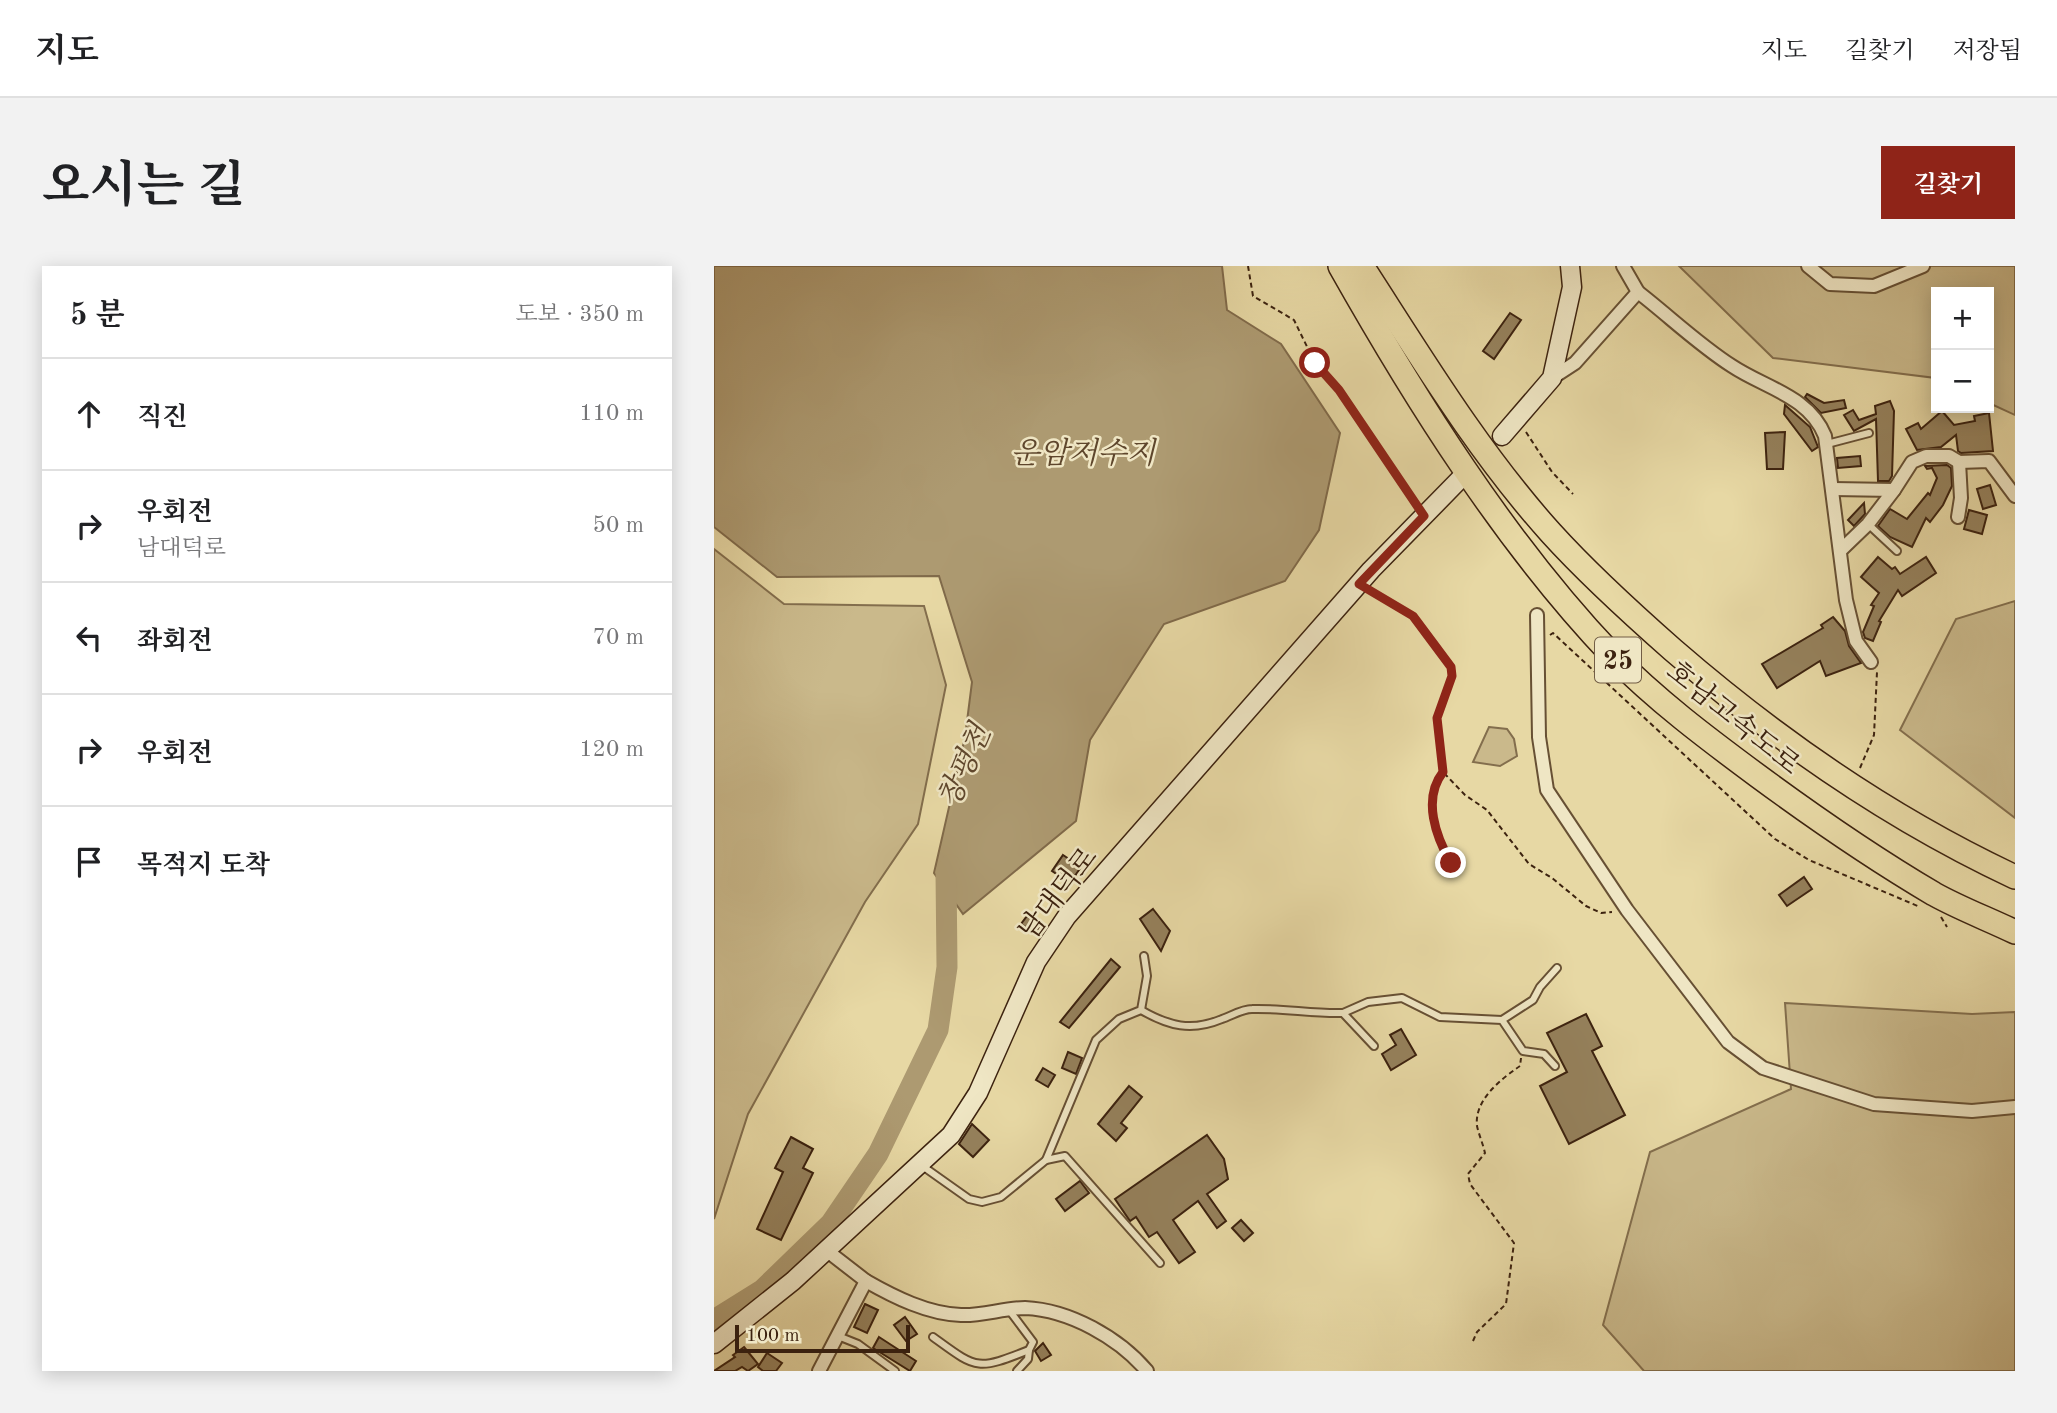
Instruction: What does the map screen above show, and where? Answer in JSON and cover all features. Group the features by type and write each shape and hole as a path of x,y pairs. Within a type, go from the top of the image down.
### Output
{"highway":[{"name":"호남고속도로","path":"1340,266 1426,409 1507,526 1563,601 1614,656 1707,738 1827,827 1936,895 2015,932"},
{"name":"호남고속도로","path":"1362,266 1443,390 1516,490 1550,532 1624,606 1736,703 1819,767 1923,831 2015,877"}],"main road":[{"path":"1502,436 1552,378 1572,287 1570,266"},
{"name":"남대덕로","path":"714,1344 826,1250 951,1135 978,1093 1036,962 1067,916 1359,584 1460,479"}],"street":[{"path":"1623,266 1638,292 1731,366 1804,406 1818,417 1827,444 1846,600 1856,641 1871,662"},
{"path":"1808,266 1830,284 1874,286 1923,266"},
{"path":"1552,378 1575,362 1638,292"},
{"path":"1841,550 1868,524 1912,462 1926,456 1950,456 1959,462 1989,461 2015,496"},
{"path":"1958,517 1961,498 1959,462"},
{"path":"1833,489 1894,490"},
{"path":"1537,615 1539,737 1547,790 1627,910 1728,1042 1763,1068 1874,1104 1972,1111 2015,1107"},
{"path":"826,1250 891,1295 927,1308 961,1315 1026,1308 1056,1315 1100,1331 1126,1348 1147,1371"},
{"path":"819,1371 866,1280"}],"lane":[{"path":"1827,444 1869,433"},
{"path":"1868,524 1897,551"},
{"path":"1141,1010 1147,976 1144,956"},
{"path":"1141,1010 1161,1021 1189,1028 1208,1025 1249,1009 1310,1014 1343,1013 1368,1002 1402,998 1440,1017 1502,1020 1534,1000 1539,987 1557,968"},
{"path":"920,1164 969,1199 982,1202 1001,1197 1046,1160 1096,1040 1119,1019 1141,1010"},
{"path":"1343,1013 1374,1046"},
{"path":"1502,1020 1523,1051 1544,1054 1555,1066"},
{"path":"1046,1160 1065,1157 1160,1263"},
{"path":"1009,1310 1032,1342 1028,1359 1017,1371"},
{"path":"836,1336 858,1344 895,1371"},
{"path":"933,1336 974,1367 986,1367 1029,1350"}],"path":[{"path":"1248,266 1253,296 1294,320 1315,363 1339,390 1424,516"},
{"path":"1520,415 1528,439 1573,494"},
{"path":"1359,584 1413,616 1451,667 1452,676 1437,718 1443,772 1465,795 1488,810 1529,864 1586,906 1601,913 1627,910"},
{"path":"1538,644 1553,633 1775,839 1808,860 1929,910"},
{"path":"1860,769 1874,735 1877,669 1871,662"},
{"path":"1443,772 1436,781 1433,797 1435,828 1438,841 1451,863"},
{"path":"1939,914 1947,927"},
{"path":"1473,1341 1477,1332 1506,1304 1514,1243 1470,1184 1468,1174 1485,1153 1477,1124 1481,1106 1502,1079 1520,1066 1523,1051"}],"shaded area":[{"path":"1679,266 2015,266 2015,415 1994,405 1994,287 1931,287 1931,377 1773,358"},
{"path":"714,549 784,604 924,606 946,685 918,824 865,902 748,1114 714,1219"},
{"path":"2015,601 2015,818 1900,730 1956,619"},
{"path":"1489,727 1507,729 1514,739 1517,756 1500,766 1473,762"},
{"path":"1785,1003 1972,1014 2015,1012 2015,1371 1644,1371 1603,1325 1650,1152 1791,1089"}],"water":[{"name":"운암저수지","path":"714,266 1222,266 1227,310 1281,344 1340,433 1319,530 1285,581 1164,624 1090,740 1076,821 963,914 934,873 965,737 972,682 939,576 777,577 714,527"}],"building":[{"path":"1510,313 1521,320 1494,359 1483,351"},
{"path":"1807,394 1824,403 1844,400 1846,408 1821,413 1805,397"},
{"path":"1890,401 1894,411 1892,476 1889,481 1878,481 1876,419 1854,431 1844,415 1853,410 1859,420 1876,414 1875,406"},
{"path":"1785,405 1810,427 1818,447 1812,451 1784,414"},
{"path":"1940,413 1944,413 1954,425 1975,421 1974,416 1989,413 1993,451 1961,453 1958,451 1956,435 1941,447 1917,450 1906,429 1918,423 1921,429"},
{"path":"1785,432 1783,469 1767,469 1765,433"},
{"path":"1860,456 1861,466 1838,468 1837,458"},
{"path":"1947,465 1951,468 1952,486 1943,505 1930,522 1926,518 1912,547 1890,537 1878,526 1890,509 1907,519 1928,493 1930,495 1937,478 1932,468 1927,469 1925,466"},
{"path":"1990,485 1996,505 1983,509 1977,489"},
{"path":"1864,503 1865,514 1854,526 1848,520"},
{"path":"1969,510 1987,515 1982,534 1964,529"},
{"path":"1878,557 1892,569 1895,567 1900,574 1926,557 1936,573 1902,596 1898,590 1879,621 1881,622 1873,641 1865,638 1863,632 1874,606 1871,605 1879,593 1861,577"},
{"path":"1833,617 1845,631 1849,646 1861,663 1826,676 1820,661 1777,688 1762,664 1823,628 1821,625"},
{"path":"1063,855 1081,867 1070,883 1052,871"},
{"path":"1804,877 1812,889 1787,906 1779,895"},
{"path":"1153,909 1170,931 1161,951 1140,919"},
{"path":"1027,916 1040,926 1035,933 1021,924"},
{"path":"1111,959 1120,967 1069,1028 1060,1022"},
{"path":"1586,1014 1602,1046 1592,1051 1625,1115 1569,1144 1540,1086 1567,1072 1547,1033"},
{"path":"1401,1029 1416,1055 1391,1070 1382,1054 1396,1045 1390,1035"},
{"path":"1068,1052 1082,1058 1076,1074 1062,1068"},
{"path":"1043,1068 1055,1075 1048,1087 1036,1080"},
{"path":"1129,1086 1142,1097 1121,1123 1127,1128 1116,1141 1098,1124"},
{"path":"972,1124 989,1140 973,1157 959,1144"},
{"path":"1207,1135 1224,1159 1228,1179 1207,1194 1226,1221 1217,1228 1198,1201 1173,1220 1195,1252 1179,1263 1157,1232 1149,1237 1136,1217 1130,1221 1115,1199"},
{"path":"791,1137 813,1149 803,1168 813,1173 781,1240 757,1229 783,1172 775,1168"},
{"path":"1080,1181 1089,1193 1065,1211 1056,1199"},
{"path":"1241,1220 1253,1233 1244,1241 1232,1228"},
{"path":"865,1304 878,1310 867,1333 854,1327"},
{"path":"905,1317 917,1334 906,1341 894,1325"},
{"path":"879,1337 916,1361 910,1371 873,1348"},
{"path":"1043,1343 1051,1355 1041,1361 1035,1351"},
{"path":"744,1347 758,1364 748,1371 742,1367 735,1371 714,1371 735,1357 733,1355"},
{"path":"767,1353 782,1363 776,1371 763,1371 758,1367"}],"waterway":[{"name":"창평천","path":"714,1320 762,1290 831,1223 878,1154 938,1030 947,967 946,872 950,865"}],"route":[{"path":"1315,363 1339,390 1399,475 1424,516 1359,584 1413,616 1433,647 1451,667 1452,676 1437,718 1443,772 1436,781 1433,797 1438,841 1451,863"}]}
